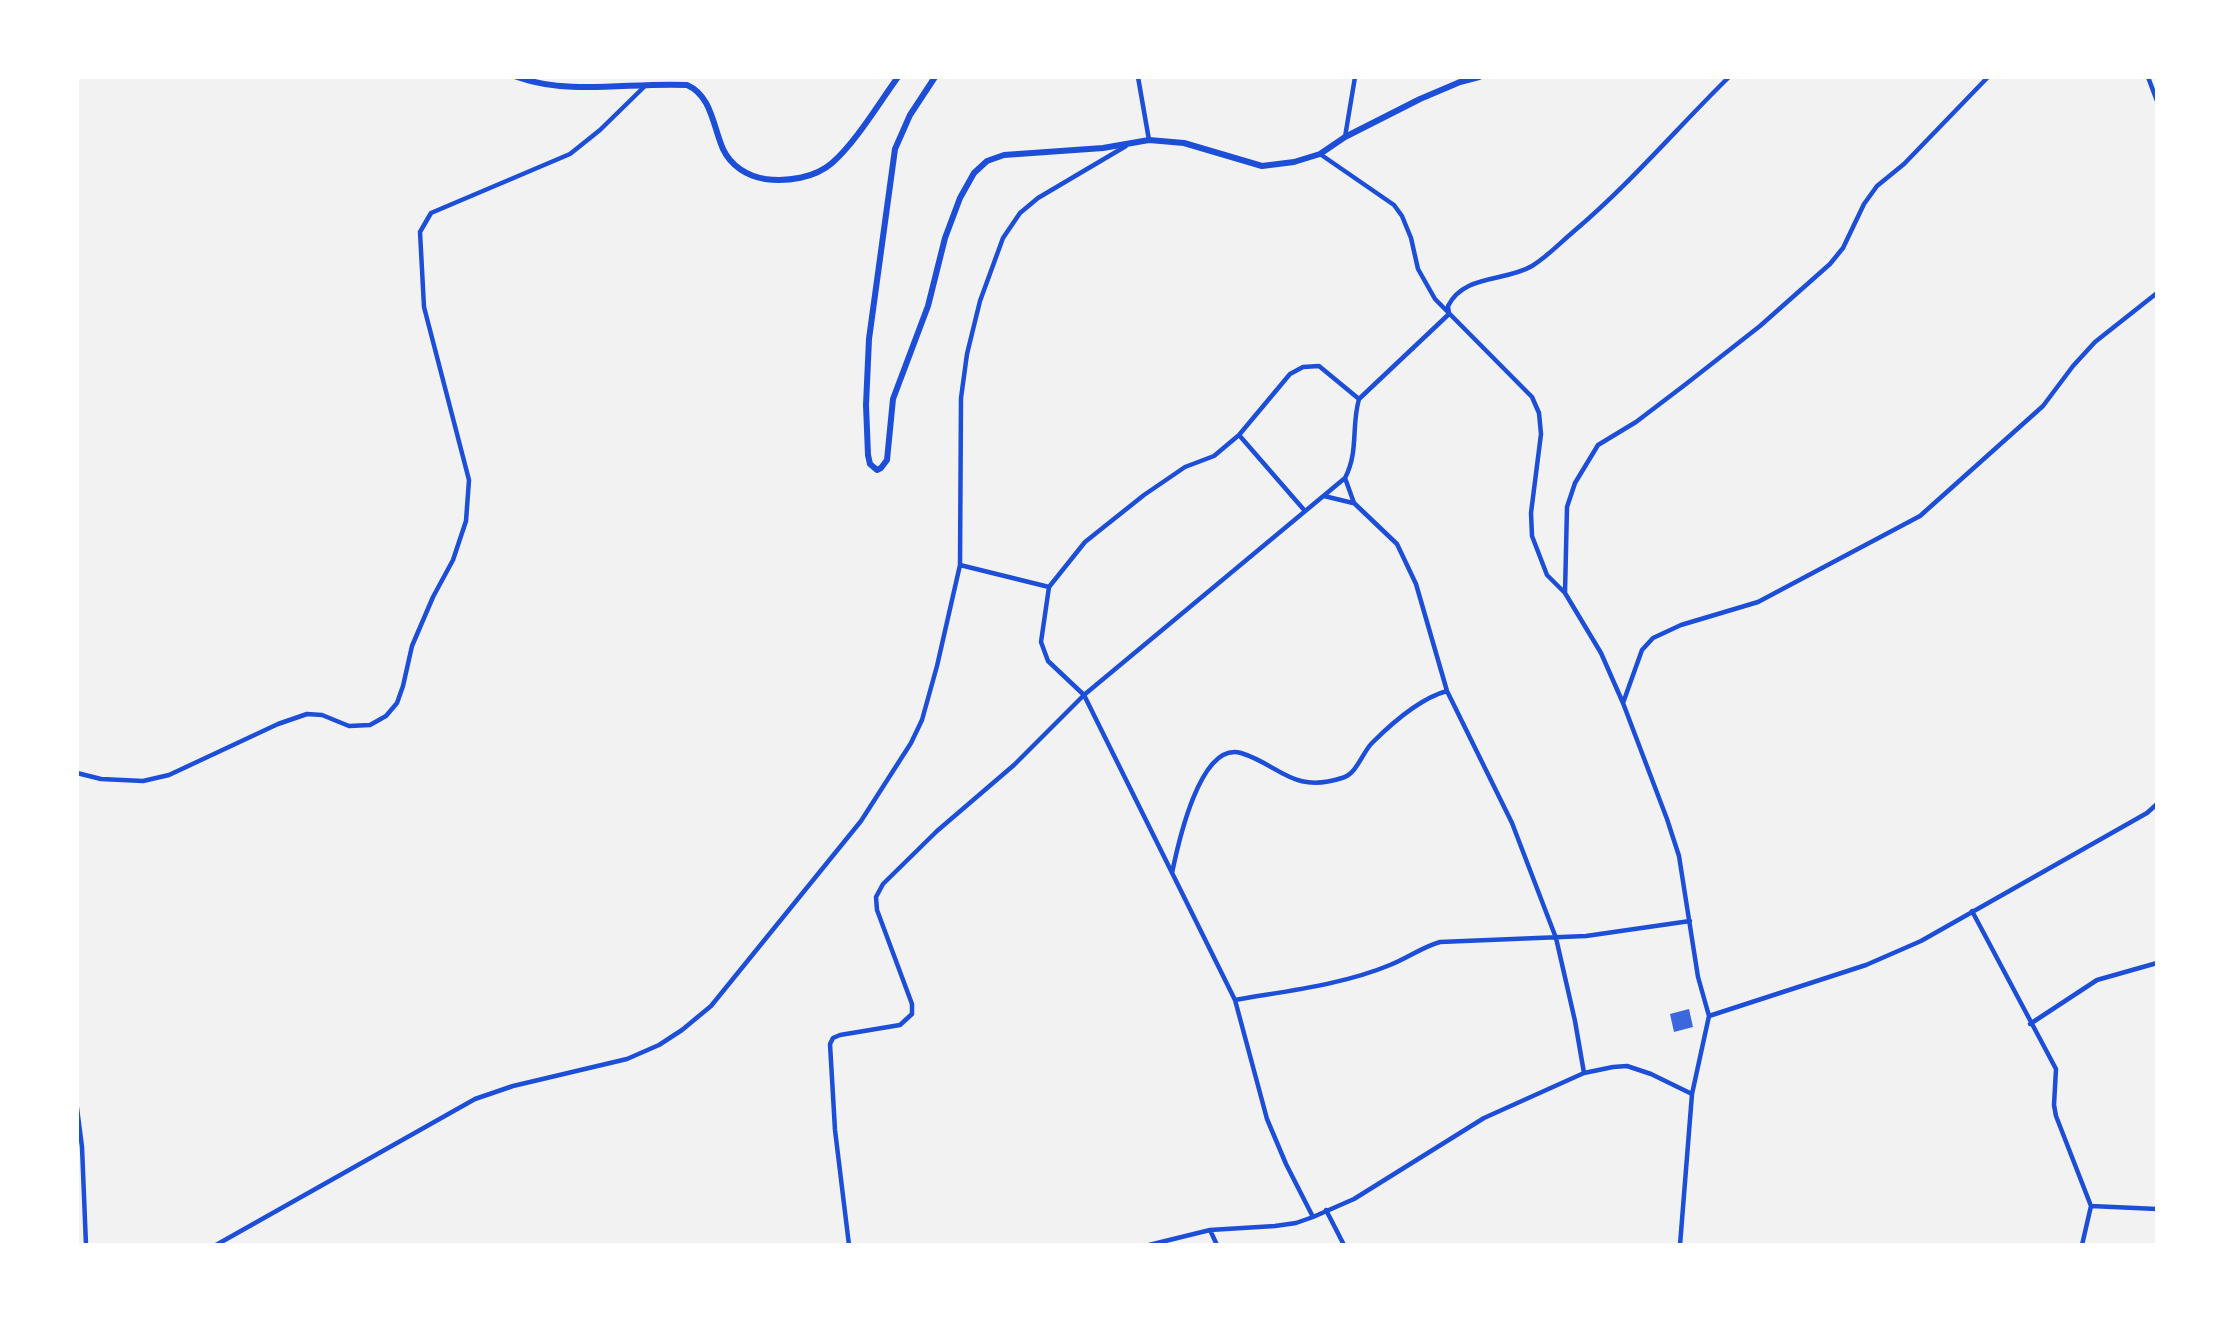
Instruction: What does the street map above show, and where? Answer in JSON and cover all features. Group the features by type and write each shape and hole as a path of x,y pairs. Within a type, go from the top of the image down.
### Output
{"street":[{"path":"517,77 539,85 574,87 647,84 693,87 706,103 724,152 732,164 762,178 786,180 816,173 831,164 898,77"},
{"path":"935,77 901,132 893,162 869,352 867,455 870,464 877,470 887,460 893,399 928,306 945,238 960,198 974,173 986,161 1004,155 1079,150 1149,140 1184,143 1262,166 1303,161 1420,99 1479,77"},
{"path":"1138,77 1149,140"},
{"path":"1345,137 1355,77"},
{"path":"1449,314 1448,306 1459,291 1474,282 1503,278 1532,266 1583,223 1614,196 1730,77"},
{"path":"1565,593 1567,507 1575,483 1598,445 1636,422 1686,384 1760,326 1830,264 1843,248 1864,204 1877,186 1904,164 1987,77"},
{"path":"2148,77 2157,101"},
{"path":"77,773 101,779 142,781 169,775 278,724 307,714 322,715 349,726 370,725 386,716 397,703 412,646 433,597 453,560 466,520 469,480 424,307 420,232 431,213 570,153 600,130 647,84"},
{"path":"216,1245 475,1098 513,1086 627,1059 659,1045 711,1006 861,821 911,743 922,720 960,565 961,398 967,354 980,301 1003,238 1020,214 1038,198 1130,144"},
{"path":"1320,154 1394,205 1411,238 1424,282 1449,314 1532,397 1539,413 1541,434 1531,513 1532,536 1547,575 1565,593 1601,653 1623,703 1679,856 1698,976 1709,1016 1692,1094 1680,1245"},
{"path":"1623,703 1642,650 1653,638 1674,628 1758,602 1920,516 2043,406 2095,342 2157,293"},
{"path":"849,1245 835,1130 830,1044 833,1038 840,1035 901,1024 912,1014 912,1004 877,910 876,898 883,884 937,831 1014,765 1084,695 1345,478 1355,450 1353,419 1359,399 1449,314"},
{"path":"1313,1217 1267,1119 1235,1000 1084,695 1048,661 1041,642 1049,587 1085,542 1185,467 1214,456 1239,435 1290,374 1303,367 1319,366 1359,399"},
{"path":"1239,435 1305,511"},
{"path":"1345,478 1354,503 1397,544 1416,584 1447,691 1512,823 1556,938 1576,1021 1584,1073"},
{"path":"1324,496 1354,503"},
{"path":"960,565 1049,587"},
{"path":"1172,874 1192,800 1203,778 1219,756 1228,751 1240,753 1290,779 1300,781 1343,778 1351,773 1372,743 1395,723 1423,701 1447,691"},
{"path":"1709,1016 1894,954 2147,813 2157,804"},
{"path":"1972,911 2056,1069 2056,1116 2091,1206 2082,1245"},
{"path":"1235,1000 1345,978 1390,965 1424,947 1440,942 1556,938 1690,921"},
{"path":"2030,1024 2096,980 2157,963"},
{"path":"1149,1245 1210,1230 1275,1226 1313,1217 1354,1199 1484,1118 1584,1073 1627,1066 1651,1074 1692,1094"},
{"path":"77,1108 82,1147 86,1245"},
{"path":"2091,1206 2157,1209"},
{"path":"1326,1210 1344,1245"},
{"path":"1210,1230 1217,1245"}],"building":[{"path":"1689,1009 1693,1027 1674,1032 1670,1014"}]}
